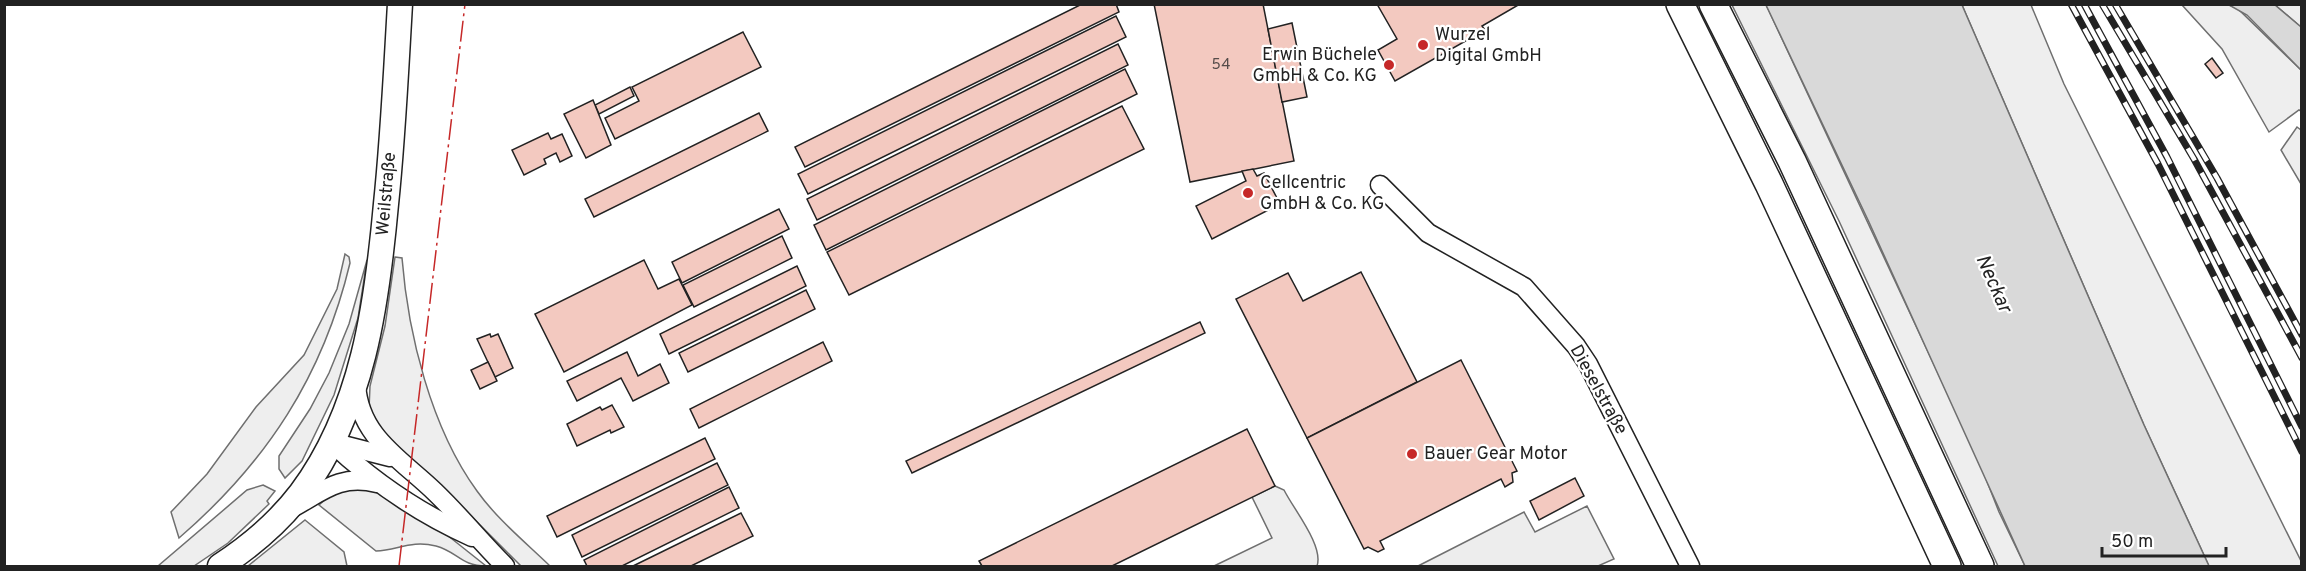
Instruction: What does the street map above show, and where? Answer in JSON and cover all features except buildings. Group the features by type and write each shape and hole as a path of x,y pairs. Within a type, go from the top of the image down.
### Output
{"highway":[{"path":"1680,4 1769,184 1947,567"},
{"path":"1713,4 1792,161 1980,567"}],"main road":[{"name":"Weilstraße","path":"331,442 356,380 374,311 382,251 400,4"},
{"path":"220,567 322,481 331,442"}],"street":[{"name":"Dieselstraße","path":"1380,185 1428,233 1524,287 1576,346 1588,364 1690,567"},
{"name":"Weilstraße","path":"356,380 364,420 376,439 395,459 436,493 505,567"},
{"name":"Weilstraße","path":"331,442 382,484 441,523 479,541"},
{"path":"331,442 373,450 395,459"},
{"path":"322,481 352,478 382,484"}],"shaded area":[{"path":"1732,5 1766,5 1979,461 1999,512 2025,566 1998,566 1839,221"},
{"path":"1962,5 2031,5 2064,84 2301,561 2301,566 2209,566 2144,425"},
{"path":"2182,5 2229,5 2237,8 2301,70 2301,111 2299,110 2269,132 2222,49"},
{"path":"2275,5 2301,5 2301,27"},
{"path":"2297,127 2301,130 2301,184 2281,150"},
{"path":"345,254 349,257 350,263 339,304 307,380 265,447 211,509 179,538 171,512 207,474 256,407 304,355 337,289"},
{"path":"395,257 402,258 416,349 424,379 447,439 461,466 493,511 550,566 521,566 428,473 386,440 369,409 370,386 385,326"},
{"path":"367,260 358,318 334,395 302,461 285,478 279,469 279,456 310,409 329,373 349,324"},
{"path":"263,485 275,491 267,501 269,504 228,543 194,566 158,566 247,490"},
{"path":"1275,486 1284,490 1307,528 1316,548 1317,566 1214,566 1272,538 1252,497"},
{"path":"373,489 442,531 486,566 471,564 450,552 427,544 376,551 319,505 336,490"},
{"path":"1587,506 1614,559 1598,566 1418,566 1524,512 1535,532"},
{"path":"305,520 344,552 347,566 248,566"}],"water":[{"name":"Neckar","path":"1766,5 1962,5 2144,425 2209,566 2025,566 1868,220"},
{"path":"2229,5 2275,5 2301,27 2301,70 2247,15"}],"railway":[{"path":"2071,4 2158,164 2302,452"},
{"path":"2084,4 2167,157 2302,427"},
{"path":"2102,4 2194,159 2302,358"},
{"path":"2115,4 2217,178 2302,335"}],"power":[{"path":"399,566 465,4"}],"place":[{"name":"Wurzel Digital GmbH","path":"1423,45"},
{"name":"Erwin Büchele GmbH & Co. KG","path":"1389,65"},
{"name":"Cellcentric GmbH & Co. KG","path":"1248,193"},
{"name":"Bauer Gear Motor","path":"1412,454"}]}
